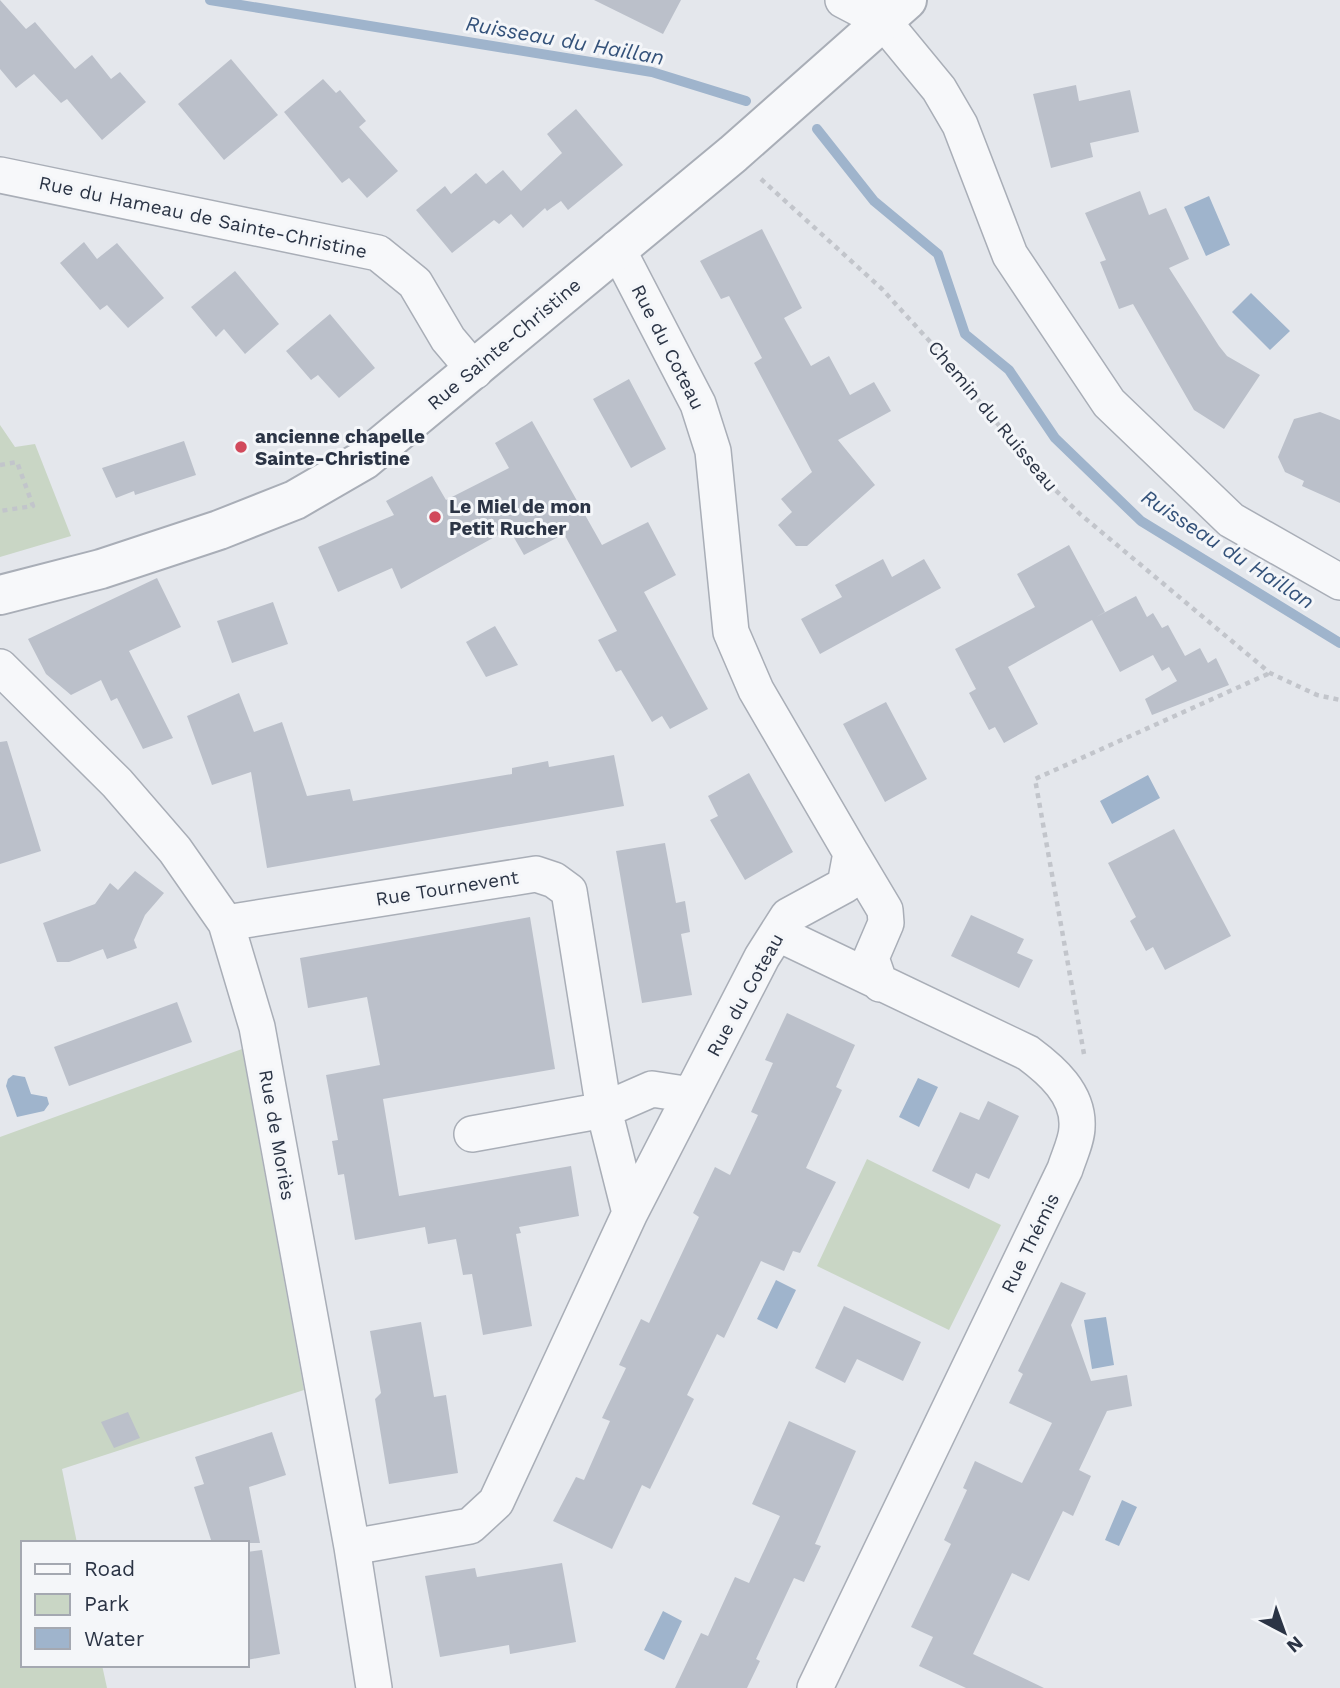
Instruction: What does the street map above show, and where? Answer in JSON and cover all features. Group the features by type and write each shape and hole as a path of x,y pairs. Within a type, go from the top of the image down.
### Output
{"street":[{"path":"843,0 895,10 960,125 1010,255 1109,403 1231,520 1340,582"},
{"name":"Rue Sainte-Christine","path":"0,595 114,565 219,530 295,500 364,460 475,371 617,248 733,154 895,10"},
{"name":"Rue du Hameau de Sainte-Christine","path":"0,175 378,254 415,283 448,339 475,371"},
{"name":"Rue du Coteau","path":"352,1547 470,1526 496,1502 630,1213 762,957 788,916 845,885 851,853 756,690 731,632 713,451 698,404 617,248"},
{"name":"Rue de Moriès","path":"0,667 117,783 175,850 226,923 257,1027 352,1547 374,1688"},
{"path":"851,853 886,910 886,923 871,958 880,984"},
{"name":"Rue Tournevent","path":"226,923 536,874 554,880 569,891 604,1110 630,1213"},
{"name":"Rue Thémis","path":"779,933 1028,1053 1058,1080 1076,1112 1078,1128 1065,1168 815,1688"},
{"path":"472,1134 604,1110 652,1090 691,1095"}],"path":[{"name":"Chemin du Ruisseau","path":"733,154 882,289 934,346 1037,472 1098,529 1270,673 1317,695 1340,699"},
{"path":"0,465 17,462 33,506 0,511"},
{"path":"1058,1080 1085,1059 1035,779 1270,673"}],"green space":[{"path":"0,425 15,447 35,444 71,536 0,557"},
{"path":"242,1049 304,1390 62,1469 77,1541 21,1541 21,1667 102,1667 107,1688 0,1688 0,1137"},
{"path":"867,1159 1001,1225 949,1330 817,1266"}],"water":[{"path":"1209,196 1230,245 1206,256 1184,207"},
{"path":"1251,293 1290,331 1270,350 1232,312"},
{"path":"1148,775 1160,798 1112,824 1100,801"},
{"path":"13,1075 25,1077 31,1094 47,1097 49,1104 44,1111 17,1117 6,1086"},
{"path":"918,1078 938,1087 919,1127 899,1117"},
{"path":"776,1280 796,1290 777,1329 757,1319"},
{"path":"1106,1317 1114,1365 1092,1369 1084,1320"},
{"path":"1122,1500 1137,1507 1119,1546 1105,1540"},
{"path":"663,1611 682,1621 664,1660 644,1650"}],"building":[{"path":"0,0 26,29 35,22 75,69 92,55 111,79 120,72 146,102 102,140 67,99 61,103 34,74 16,88 0,69"},
{"path":"594,0 681,0 663,34"},
{"path":"231,59 278,115 224,160 178,104"},
{"path":"323,79 336,93 340,90 366,121 359,127 398,171 367,198 349,178 342,183 284,112"},
{"path":"1076,85 1079,101 1130,90 1139,132 1090,143 1093,157 1051,168 1033,94"},
{"path":"576,109 623,165 568,210 561,201 547,211 545,208 523,228 511,214 499,224 494,220 452,253 416,210 445,186 451,194 476,173 486,184 503,170 521,191 562,153 547,134"},
{"path":"1140,191 1149,215 1166,208 1189,259 1169,268 1219,346 1227,356 1260,375 1224,429 1194,410 1133,304 1119,309 1100,262 1106,260 1085,213"},
{"path":"762,229 802,308 784,318 811,366 829,356 850,395 874,382 891,411 838,440 875,485 807,546 796,546 778,525 792,512 781,499 812,472 754,363 762,358 729,296 721,299 700,261"},
{"path":"84,242 97,259 117,243 164,298 128,328 107,305 100,310 60,263"},
{"path":"235,271 279,324 245,354 224,329 216,337 191,307"},
{"path":"330,314 375,368 339,398 318,375 311,380 286,351"},
{"path":"629,379 666,449 631,468 593,399"},
{"path":"1320,412 1340,420 1340,503 1302,486 1304,481 1285,472 1278,457 1294,419"},
{"path":"532,421 602,545 648,522 676,575 644,592 708,709 670,729 662,716 652,722 621,670 616,672 598,640 617,631 564,534 524,555 509,529 401,589 392,568 338,592 318,547 394,515 386,501 432,476 446,500 509,468 495,443"},
{"path":"184,441 196,475 135,495 134,491 116,498 102,468"},
{"path":"1069,545 1105,612 1096,617 1136,596 1147,617 1153,613 1162,628 1168,625 1185,656 1200,648 1208,663 1216,658 1229,685 1152,715 1145,699 1177,681 1169,667 1162,671 1153,655 1120,672 1092,620 1008,667 1038,724 1004,743 995,727 989,730 969,693 976,689 955,649 1035,607 1017,574"},
{"path":"883,559 892,577 924,559 941,588 820,654 801,619 842,597 835,585"},
{"path":"157,578 181,627 129,651 173,738 143,749 117,698 111,701 101,680 71,695 46,674 28,639"},
{"path":"273,602 288,644 232,663 217,621"},
{"path":"495,626 518,665 486,677 466,642"},
{"path":"239,693 254,732 282,722 307,796 350,789 353,801 512,774 512,768 548,761 549,767 614,755 624,806 267,868 251,772 212,785 187,716"},
{"path":"886,702 927,779 885,802 843,724"},
{"path":"7,741 41,851 0,864 0,742"},
{"path":"749,773 793,852 745,880 710,820 718,816 708,796"},
{"path":"1174,829 1231,936 1165,970 1153,947 1146,951 1130,921 1136,917 1108,863"},
{"path":"665,843 676,903 685,901 690,932 681,934 692,995 642,1003 616,851"},
{"path":"135,871 164,893 145,915 134,940 137,948 107,959 103,949 69,962 57,962 43,923 95,904 110,883 118,890"},
{"path":"971,915 1024,939 1017,953 1033,960 1019,988 951,956"},
{"path":"530,917 555,1069 383,1099 399,1196 571,1166 579,1216 519,1227 521,1233 516,1234 532,1326 483,1335 472,1274 463,1275 456,1239 428,1244 425,1227 355,1240 344,1174 338,1175 332,1141 338,1140 326,1075 380,1065 367,997 308,1008 300,958"},
{"path":"177,1002 192,1042 69,1086 54,1047"},
{"path":"787,1013 855,1045 836,1087 842,1090 806,1168 836,1182 800,1253 793,1251 784,1271 761,1261 724,1338 717,1334 687,1395 694,1399 650,1489 642,1485 612,1549 553,1521 576,1477 584,1480 610,1421 602,1418 626,1368 619,1365 641,1319 649,1323 699,1217 693,1213 715,1167 730,1175 758,1115 751,1112 773,1063 765,1060"},
{"path":"988,1101 1019,1116 989,1179 976,1173 969,1189 932,1171 960,1112 979,1120"},
{"path":"1061,1282 1086,1293 1071,1325 1091,1381 1127,1375 1132,1406 1107,1411 1079,1470 1091,1476 1073,1516 1063,1511 1029,1581 1012,1573 973,1654 1044,1688 966,1688 919,1666 933,1637 911,1627 951,1544 944,1540 967,1490 963,1488 975,1461 1022,1483 1052,1423 1009,1403 1023,1374 1018,1371"},
{"path":"844,1306 921,1342 903,1381 857,1359 845,1383 815,1368"},
{"path":"421,1322 434,1397 446,1395 458,1473 389,1484 375,1399 381,1393 370,1331"},
{"path":"128,1412 140,1438 114,1448 101,1422"},
{"path":"789,1421 856,1451 815,1544 821,1546 804,1582 794,1578 756,1659 760,1661 747,1688 675,1688 701,1633 708,1636 735,1577 749,1583 780,1516 752,1504"},
{"path":"272,1432 286,1475 249,1487 260,1543 211,1541 194,1487 204,1484 195,1457"},
{"path":"262,1550 280,1654 248,1660 248,1552"},
{"path":"562,1563 576,1642 510,1654 509,1645 440,1657 425,1576 475,1568 477,1577"}],"waterway":[{"name":"Ruisseau du Haillan","path":"210,0 652,72 746,101"},
{"name":"Ruisseau du Haillan","path":"817,129 874,201 938,254 965,334 1009,370 1055,438 1141,521 1340,643"}],"place":[{"name":"ancienne chapelle Sainte-Christine","path":"241,447"},
{"name":"Le Miel de mon Petit Rucher","path":"435,517"}]}
